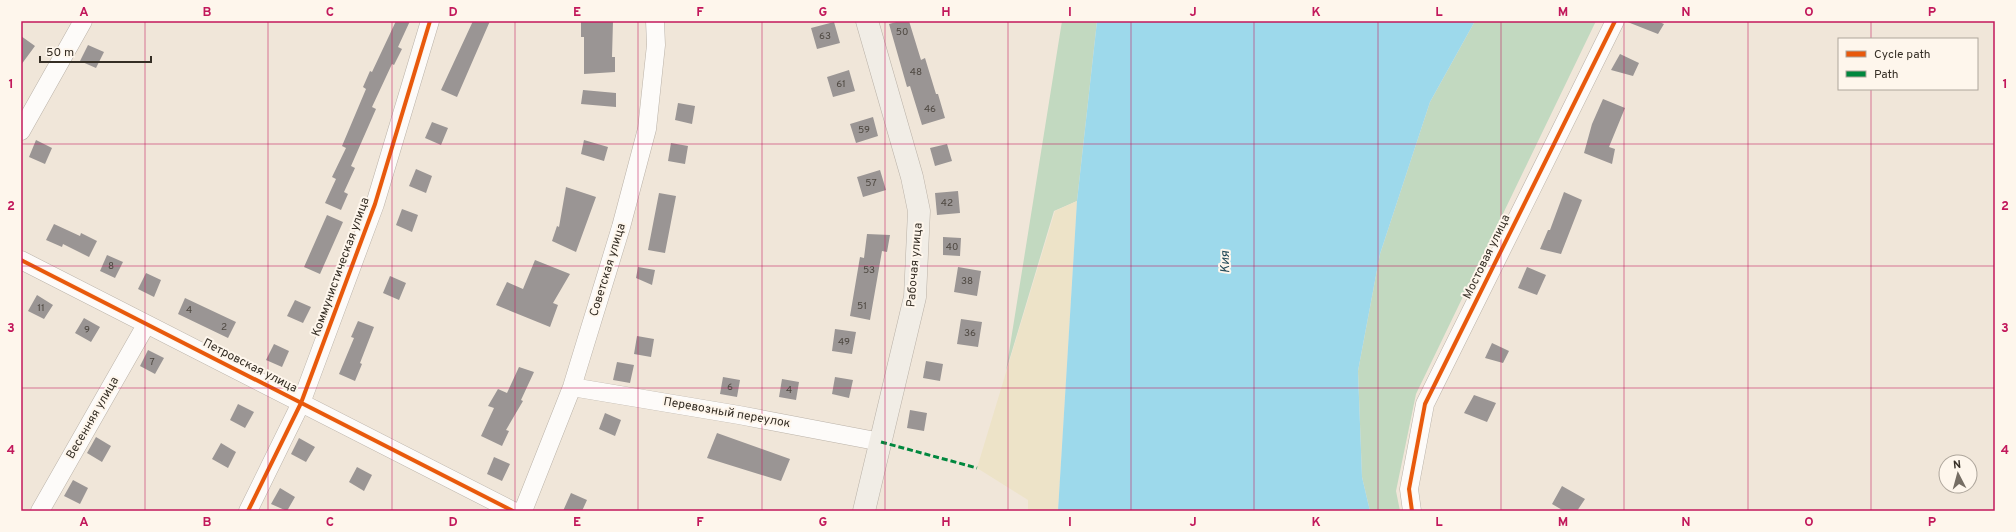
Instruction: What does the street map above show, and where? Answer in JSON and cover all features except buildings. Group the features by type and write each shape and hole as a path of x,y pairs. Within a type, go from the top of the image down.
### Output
{"main road":[{"name":"Рабочая улица","path":"864,511 915,298 919,211 912,177 866,21"}],"street":[{"path":"21,131 83,21"},
{"name":"Коммунистическая улица","path":"248,511 301,403 375,204 430,21"},
{"name":"Советская улица","path":"523,511 572,387 621,227 647,130 656,45 654,21"},
{"name":"Мостовая улица","path":"1412,511 1410,489 1425,404 1615,21"},
{"name":"Петровская улица","path":"21,260 513,511"},
{"name":"Весенняя улица","path":"40,511 146,325"},
{"name":"Перевозный переулок","path":"572,387 739,415 881,442"}],"green space":[{"path":"1062,21 1097,21 1077,201 1054,211 1006,371"},
{"path":"1475,21 1596,21 1416,394 1396,491 1400,511 1370,511 1362,477 1358,371 1380,254 1430,102"}],"sand":[{"path":"1077,201 1058,511 1028,511 1028,500 977,468 1055,211"}],"water":[{"name":"Кия","path":"1097,21 1475,21 1430,102 1380,254 1358,371 1362,477 1370,511 1058,511 1077,201"}],"marked path":[{"path":"881,442 977,468"}],"cycle path":[{"path":"248,511 301,403 375,204 430,21"},
{"path":"1412,511 1409,489 1425,404 1615,21"},
{"path":"21,260 513,511"}]}
